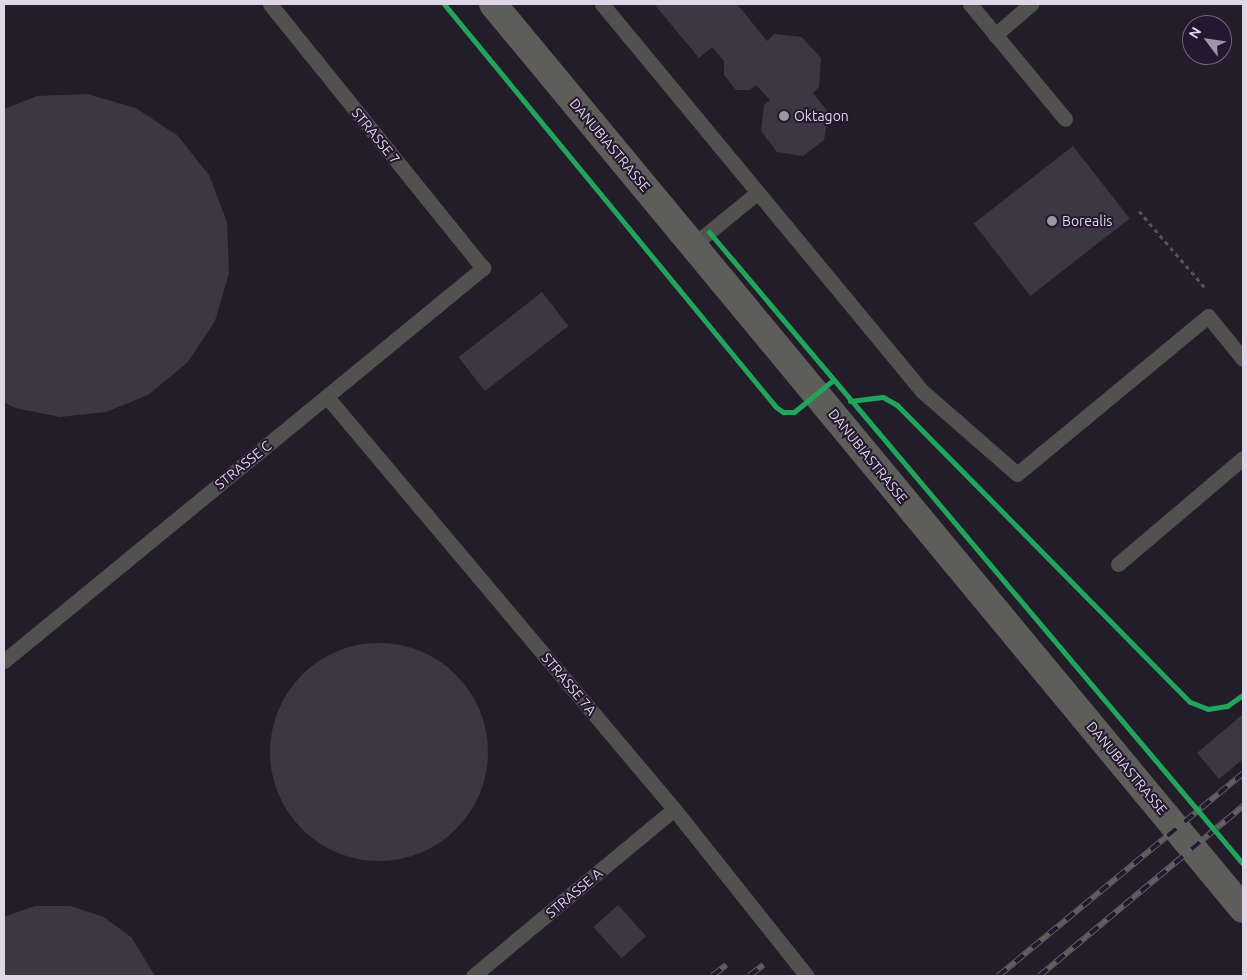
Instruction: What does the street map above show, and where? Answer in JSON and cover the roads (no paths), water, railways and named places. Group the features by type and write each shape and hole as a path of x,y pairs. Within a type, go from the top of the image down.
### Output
{"street":[{"name":"DANUBIASTRASSE","path":"493,4 1243,909"}],"lane":[{"name":"STRASSE 7","path":"270,4 483,268"},
{"path":"602,4 922,391 1017,474 1208,316 1243,359"},
{"path":"970,4 1065,119"},
{"path":"995,34 1031,4"},
{"path":"693,245 757,193"},
{"name":"STRASSE C","path":"4,661 483,268"},
{"name":"STRASSE 7A","path":"327,396 674,810 807,976"},
{"path":"1118,564 1243,458"},
{"name":"STRASSE A","path":"473,976 674,810"}],"railway":[{"path":"998,976 1243,773"},
{"path":"1039,976 1243,806"},
{"path":"712,976 726,965"},
{"path":"749,976 763,965"}],"place":[{"name":"Oktagon","path":"784,116"},
{"name":"Borealis","path":"1052,221"}]}
